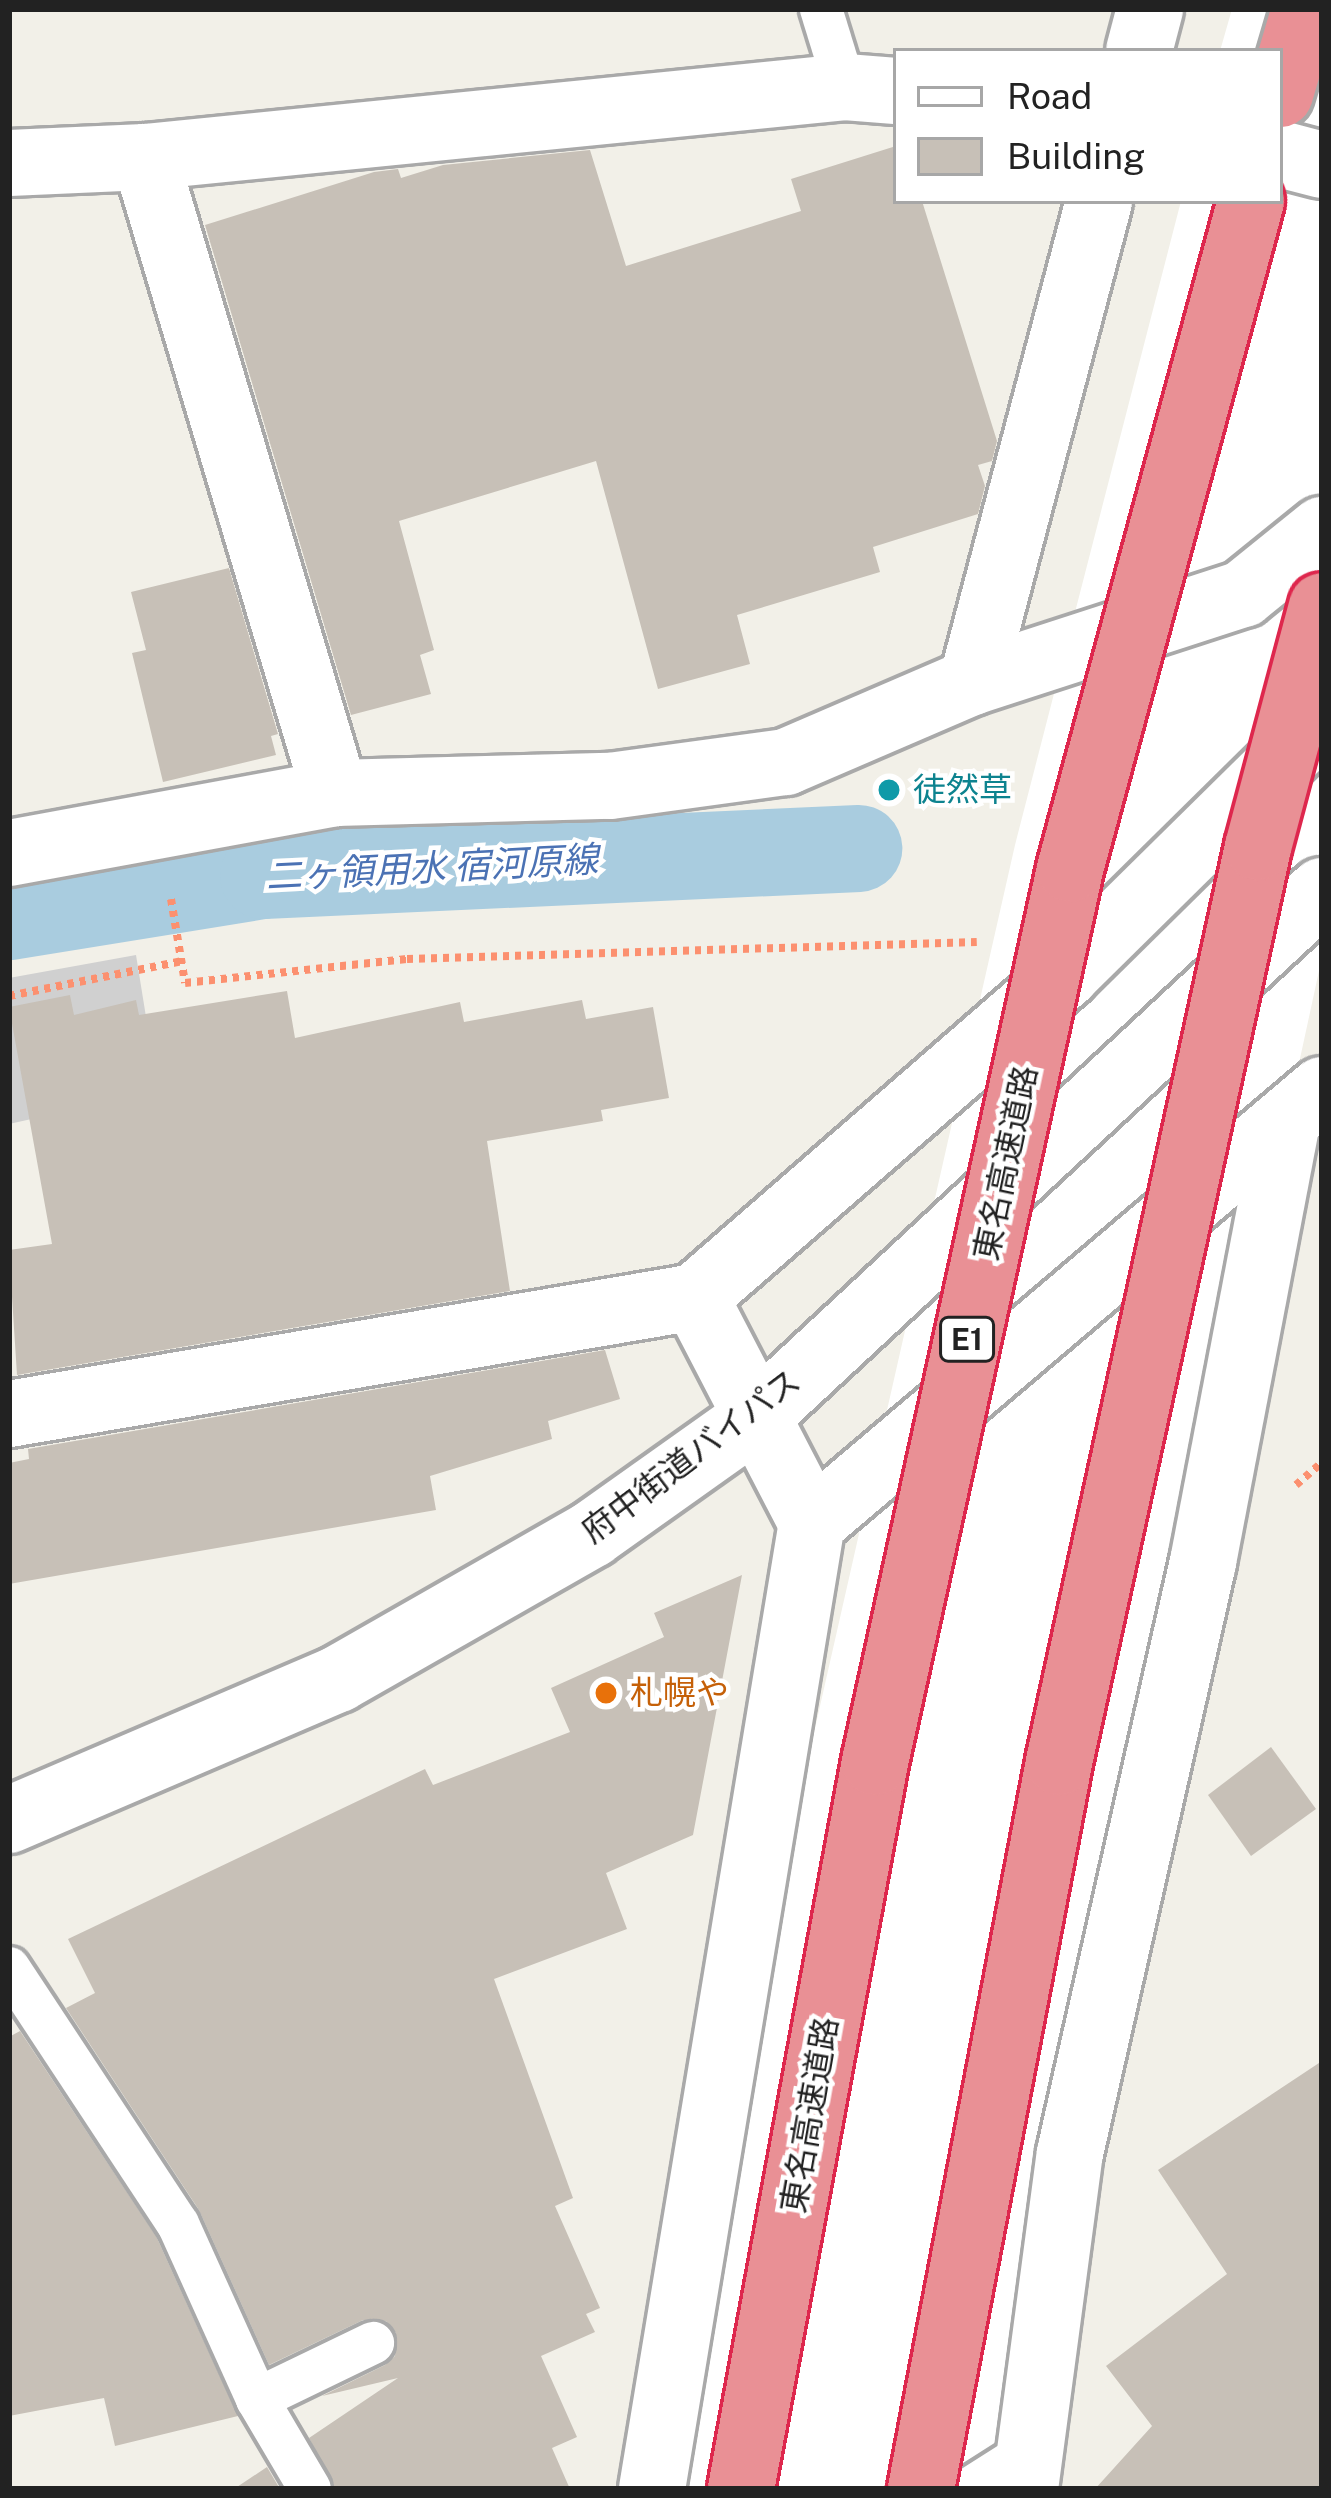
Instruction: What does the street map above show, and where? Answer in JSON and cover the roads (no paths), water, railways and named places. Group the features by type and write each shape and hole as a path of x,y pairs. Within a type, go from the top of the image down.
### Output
{"highway":[{"path":"1283,84 1305,9"},
{"name":"東名高速道路","path":"741,2489 875,1762 1060,915 1250,204"},
{"path":"921,2489 1059,1762 1258,847 1322,607"}],"street":[{"path":"1140,48 1150,9"},
{"path":"10,159 145,157 870,89"},
{"path":"1283,155 1322,165"},
{"path":"145,157 335,794"},
{"path":"972,682 1098,204"},
{"path":"9,853 335,794 610,786 786,762 972,682 1243,594 1322,530"},
{"path":"9,1414 695,1297 1066,974 1322,721"},
{"name":"府中街道バイパス","path":"9,1820 338,1679 592,1534 754,1418 1322,891"},
{"path":"812,1523 1310,1113"},
{"path":"1029,2469 1070,2153 1310,1113"},
{"path":"652,2489 812,1523 695,1297"}],"lane":[{"path":"821,9 870,89"},
{"path":"9,1968 178,2224 257,2398 310,2489"},
{"path":"257,2398 374,2343"},
{"path":"969,2489 1029,2469"}],"waterway":[{"name":"二ヶ領用水 宿河原線","path":"9,916 263,875 858,848"}],"place":[{"name":"徒然草","path":"889,790"},
{"name":"札幌や","path":"606,1693"}]}
